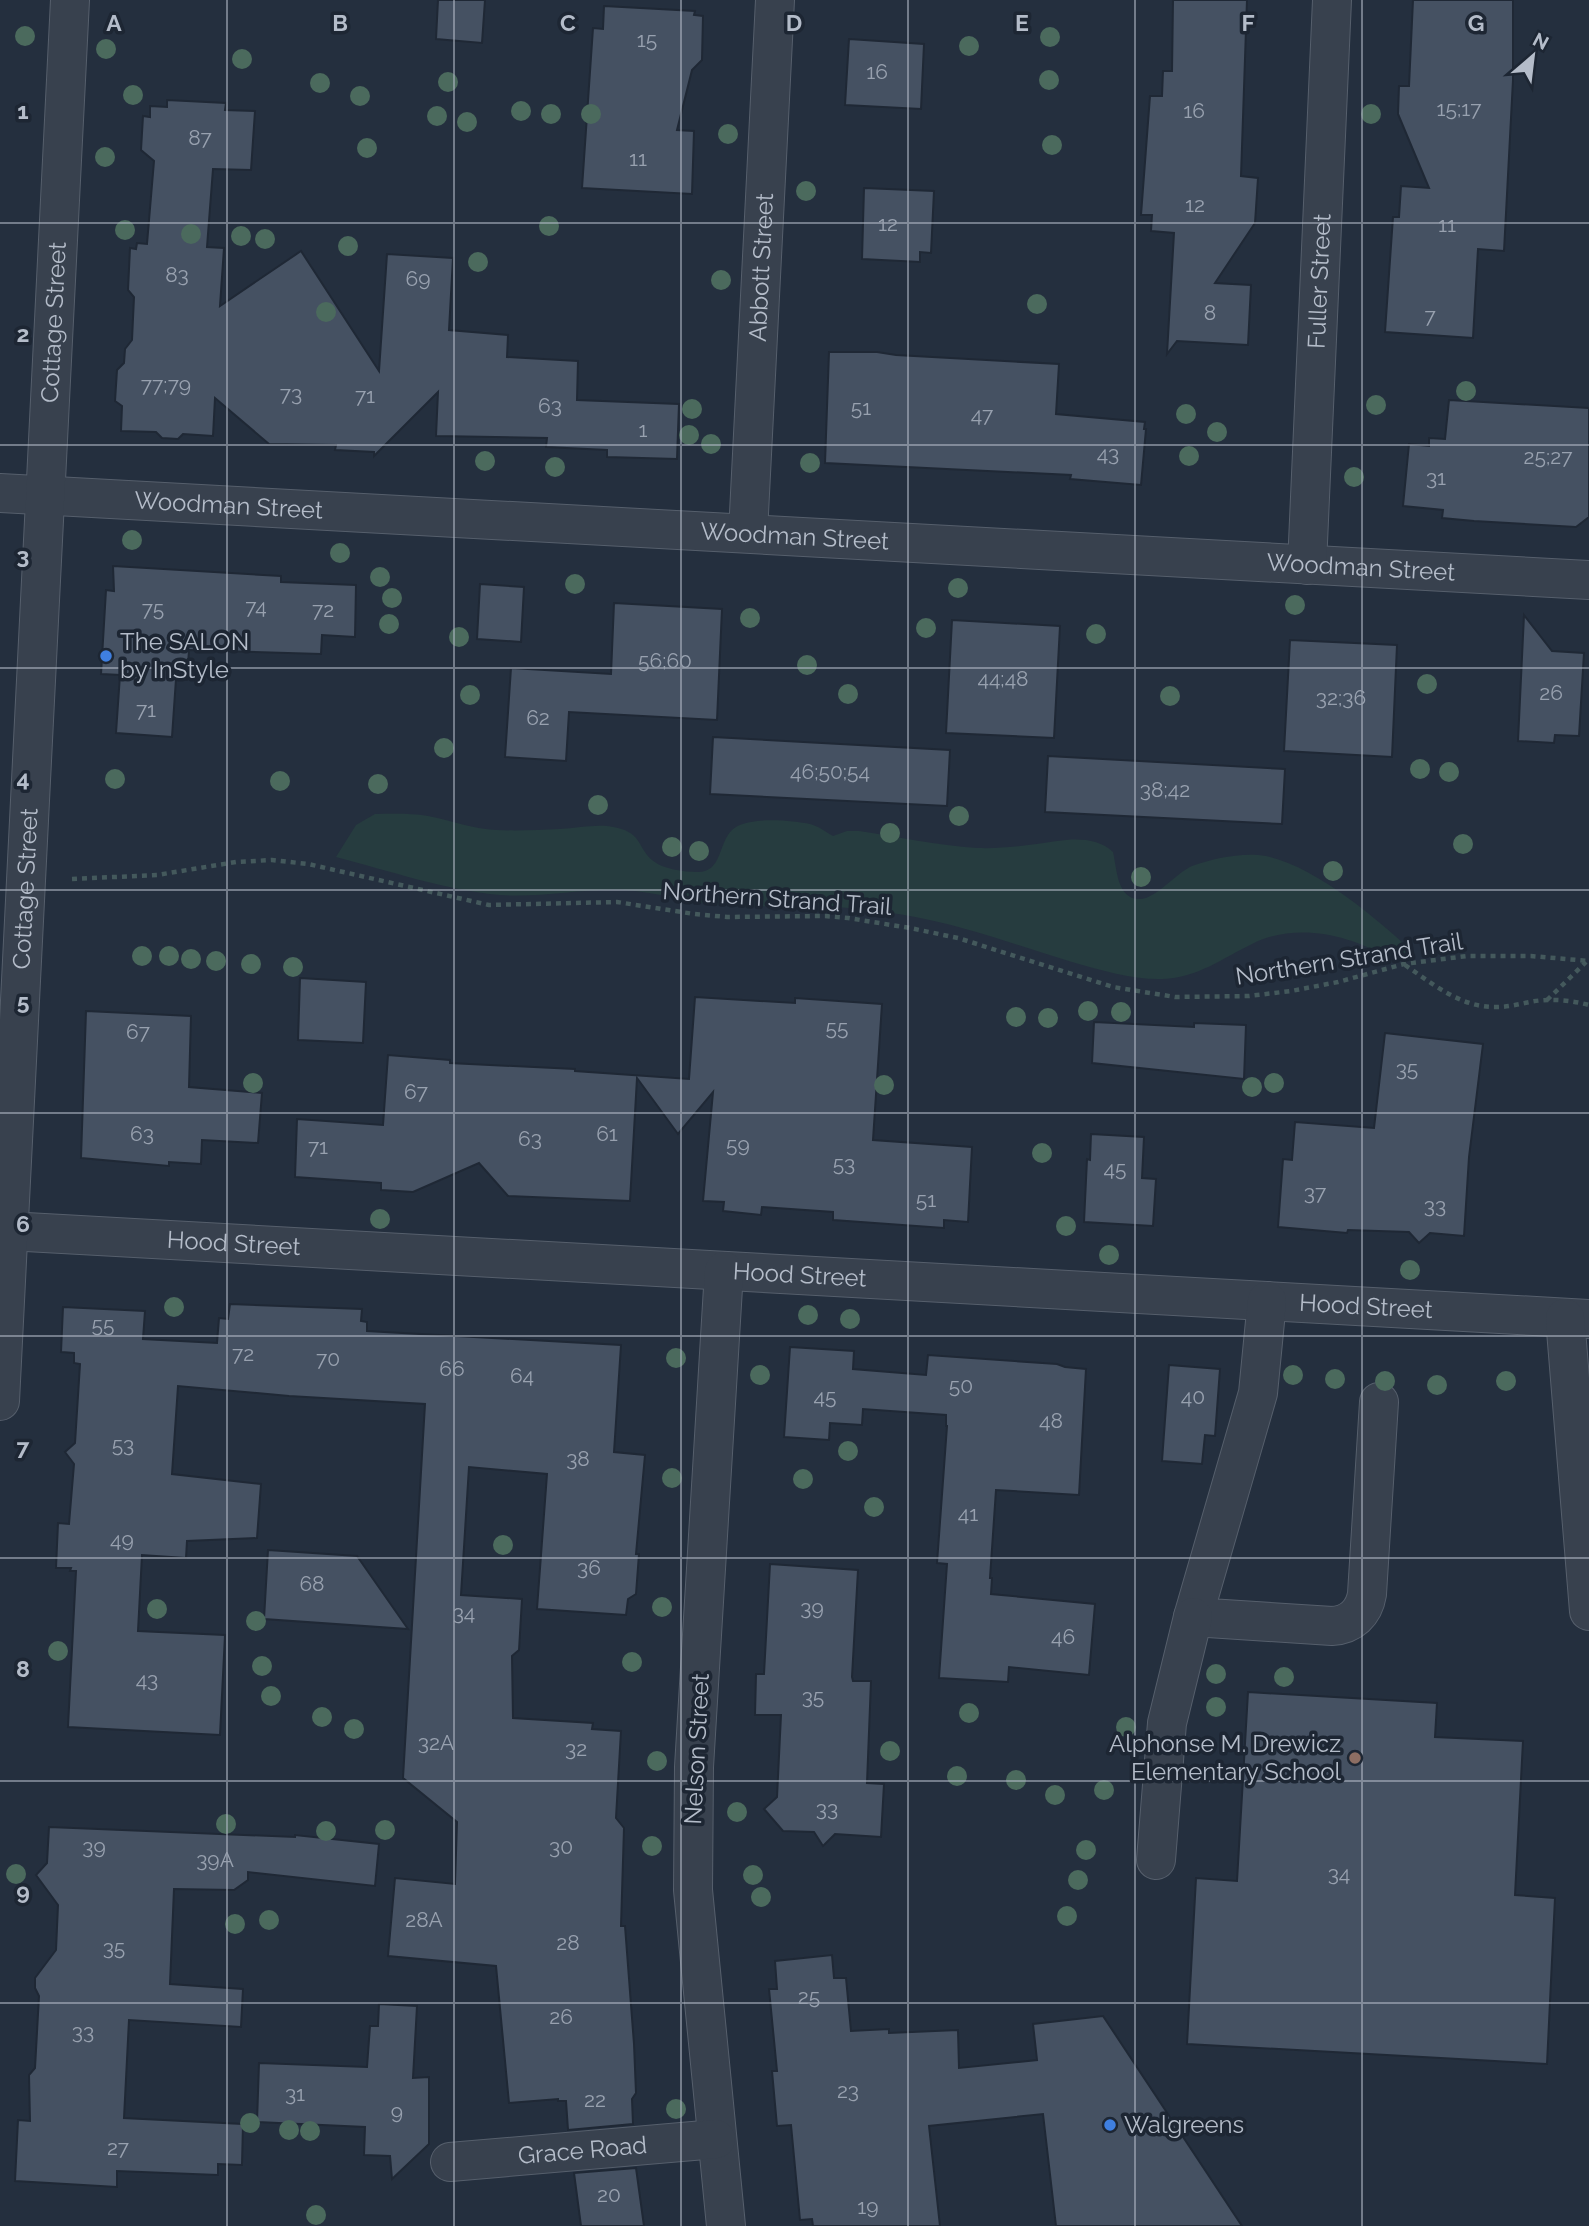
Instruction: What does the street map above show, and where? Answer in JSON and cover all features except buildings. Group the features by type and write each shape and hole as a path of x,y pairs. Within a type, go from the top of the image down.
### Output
{"street":[{"name":"Cottage Street","path":"0,1401 8,1231 5,1185 46,496 70,0"},
{"name":"Abbott Street","path":"748,533 775,0"},
{"name":"Fuller Street","path":"1307,565 1332,0"},
{"name":"Woodman Street","path":"0,493 1589,580"},
{"name":"Hood Street","path":"8,1231 1577,1319"},
{"name":"Nelson Street","path":"724,1271 693,1805 693,1890 726,2226"},
{"path":"1156,1860 1167,1723 1194,1617 1258,1393 1268,1301"},
{"path":"1577,1319 1589,1611"},
{"path":"1194,1617 1332,1626 1356,1617 1367,1594 1378,1402"},
{"name":"Grace Road","path":"450,2162 716,2139"}],"path":[{"name":"Northern Strand Trail","path":"82,880 157,875 236,862 290,861 489,905 617,902 727,917 848,918 958,938 1113,987 1175,997 1249,996 1338,982 1404,964 1467,956 1494,955 1588,961"},
{"path":"1547,1000 1588,961"},
{"path":"1404,964 1458,999 1479,1006 1501,1007 1547,1000 1565,1000 1589,1005"}],"green space":[{"path":"375,814 421,815 496,830 611,827 631,834 661,866 692,872 706,871 716,862 732,830 758,821 781,820 810,824 833,836 847,831 859,831 977,848 1087,840 1101,844 1113,852 1122,889 1132,898 1139,899 1159,891 1192,866 1229,856 1266,856 1304,870 1344,895 1412,951 1387,957 1356,942 1303,932 1269,937 1187,975 1152,979 1072,962 951,925 883,912 816,906 731,906 625,890 516,896 479,893 336,857 356,825"}],"place":[{"name":"The SALON by InStyle","path":"106,656"},
{"name":"Alphonse M. Drewicz Elementary School","path":"1355,1758"},
{"name":"Walgreens","path":"1110,2125"}]}
